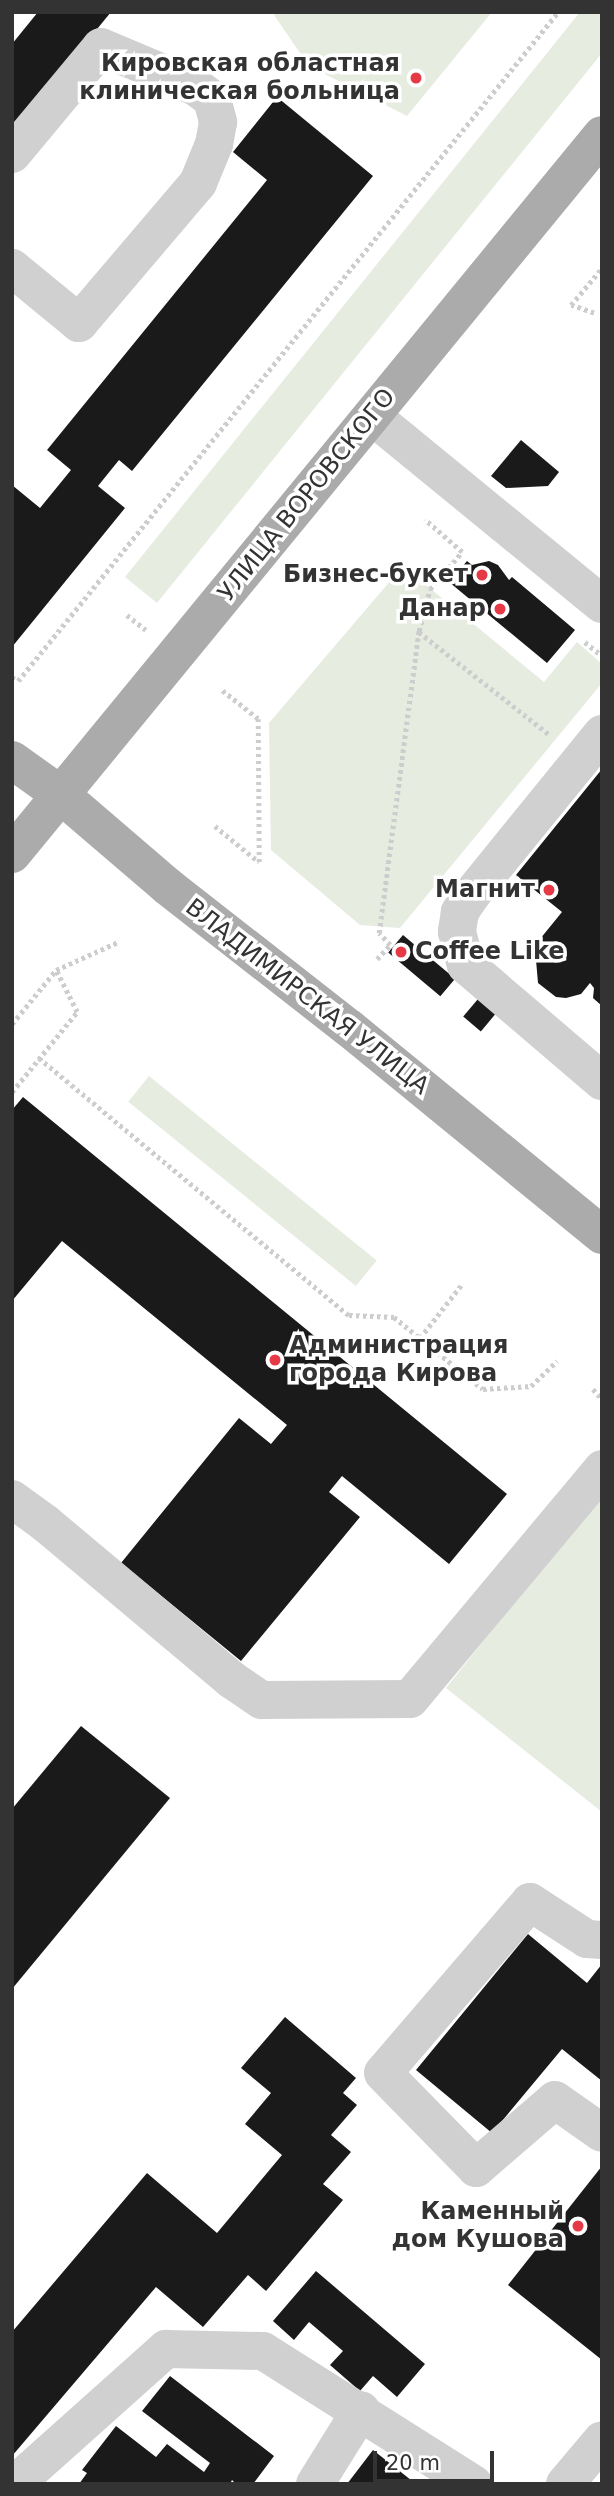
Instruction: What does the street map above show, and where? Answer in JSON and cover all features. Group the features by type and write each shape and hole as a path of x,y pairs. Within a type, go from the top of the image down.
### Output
{"main road":[{"name":"УЛИЦА ВОРОВСКОГО","path":"12,854 602,135"},
{"name":"ВЛАДИМИРСКАЯ УЛИЦА","path":"12,760 61,795 167,886 349,1028 602,1235"}],"street":[{"path":"12,155 101,47 195,88 212,99 218,122 214,144 198,183 79,323 12,268"},
{"path":"372,415 602,604"},
{"path":"602,734 472,894 460,912 457,932 466,965 602,1081"},
{"path":"12,1499 46,1522 232,1680 262,1700 410,1699 602,1469"},
{"path":"602,1940 587,1939 530,1902 383,2073 476,2168 555,2100 602,2133"},
{"path":"15,2484 166,2349 263,2351 473,2484"},
{"path":"316,2484 360,2410"},
{"path":"565,2484 602,2440"}],"path":[{"path":"12,677 18,681 558,12"},
{"path":"594,313 571,304 602,268"},
{"path":"377,959 390,945 379,933 419,631 430,589 462,552 425,520"},
{"path":"127,615 146,630"},
{"path":"419,631 556,740"},
{"path":"215,826 259,862 258,719 220,689"},
{"path":"12,1024 56,970 118,942"},
{"path":"12,1092 77,1012 56,970"},
{"path":"39,1058 349,1315 394,1317 483,1389 531,1386 557,1361"},
{"path":"420,1338 463,1284"},
{"path":"602,1387 593,1389 602,1399"}],"shaded area":[{"name":"Кировская областная клиническая больница","path":"276,12 492,12 407,116 309,66 274,15"},
{"path":"580,12 602,12 602,53 157,603 125,577"},
{"path":"403,566 544,682 577,642 602,664 602,683 400,928 360,925 271,850 269,723"},
{"path":"149,1076 377,1260 356,1286 128,1102"},
{"path":"602,1492 602,1812 446,1688"}],"building":[{"path":"38,12 111,12 12,133 12,44"},
{"path":"277,97 373,176 132,471 119,460 98,486 125,508 12,647 12,485 40,508 71,470 47,450 267,180 233,152"},
{"path":"521,440 559,472 548,486 506,488 491,476"},
{"path":"467,561 472,565 489,561 498,565 509,580 512,577 575,630 547,663 449,582"},
{"path":"602,769 602,1006 593,998 594,988 590,983 581,994 566,998 556,997 538,983 536,960 547,946 540,939 562,912 516,875"},
{"path":"403,935 455,979 440,996 388,953"},
{"path":"478,999 496,1014 481,1031 463,1017"},
{"name":"Администрация города Кирова","path":"23,1097 507,1494 449,1564 342,1476 329,1492 360,1517 241,1661 121,1563 239,1418 271,1444 287,1425 62,1241 12,1301 12,1110"},
{"path":"81,1726 170,1798 12,1989 12,1809"},
{"path":"528,1934 587,1983 602,1964 602,2081 562,2049 492,2133 416,2070"},
{"path":"285,2017 356,2078 343,2093 357,2105 331,2135 351,2152 323,2184 343,2200 266,2291 248,2275 203,2327 156,2287 12,2456 12,2332 147,2173 217,2233 282,2155 245,2124 271,2093 241,2068"},
{"name":"Каменный дом Кушова","path":"602,2166 602,2360 508,2285"},
{"path":"316,2271 425,2364 397,2397 373,2376 360,2391 330,2365 343,2351 309,2322 294,2340 273,2321"},
{"path":"170,2376 274,2456 253,2484 236,2484 232,2480 230,2484 79,2484 87,2473 82,2470 116,2426 156,2457 167,2444 204,2472 210,2463 142,2411"},
{"path":"373,2450 416,2484 347,2484"}],"place":[{"name":"Кировская областная клиническая больница","path":"416,78"},
{"name":"Бизнес-букет","path":"482,575"},
{"name":"Данар","path":"500,609"},
{"name":"Магнит","path":"549,890"},
{"name":"Coffee Like","path":"401,952"},
{"name":"Администрация города Кирова","path":"275,1360"},
{"name":"Каменный дом Кушова","path":"578,2226"}]}
